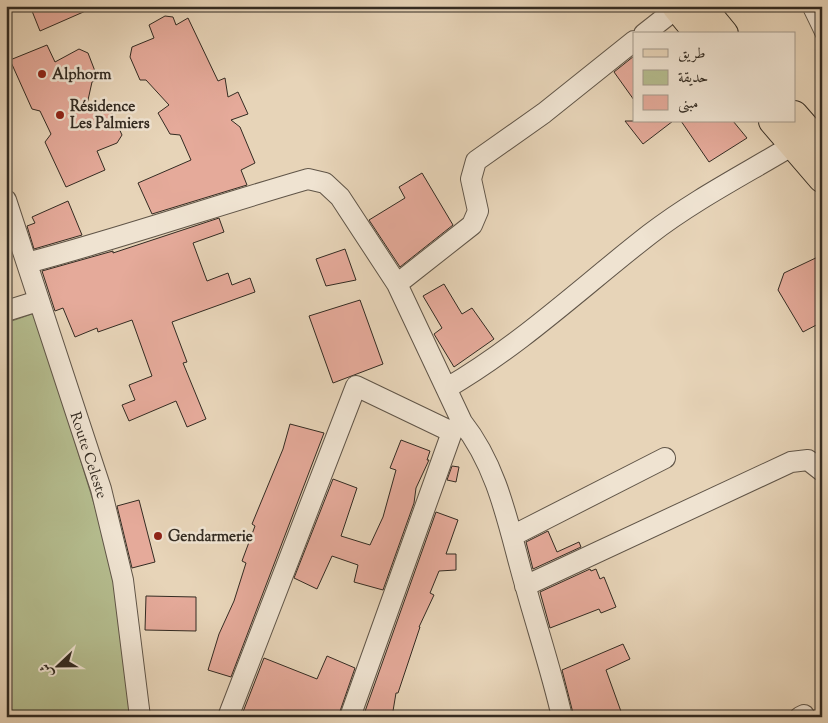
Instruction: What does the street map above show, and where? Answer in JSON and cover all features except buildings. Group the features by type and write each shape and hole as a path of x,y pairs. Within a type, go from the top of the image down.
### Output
{"main road":[{"path":"685,7 698,32"},
{"path":"685,7 721,32"},
{"path":"796,117 822,147"},
{"path":"774,122 822,178"}],"street":[{"path":"647,32 685,7"},
{"path":"397,284 472,224 478,211 471,179 476,161 544,113 633,43"},
{"path":"447,388 509,349 651,233 696,202 793,145"},
{"path":"27,263 111,241 204,209 308,179 326,183 340,197 397,284 447,388 457,427 350,717"},
{"name":"Route Celeste","path":"6,200 105,507 123,580 140,717"},
{"path":"6,311 38,301"},
{"path":"228,717 356,386 457,427 475,438 487,460 514,535 525,586 553,676 562,717"},
{"path":"514,535 665,458"},
{"path":"525,586 791,462 808,460 822,471"}],"lane":[{"path":"807,6 822,37"}],"green space":[{"path":"35,313 116,575 132,717 6,717 6,323"}],"place":[{"name":"Alphorm","path":"42,74"},
{"name":"Résidence Les Palmiers","path":"60,115"},
{"name":"Gendarmerie","path":"158,536"}]}
